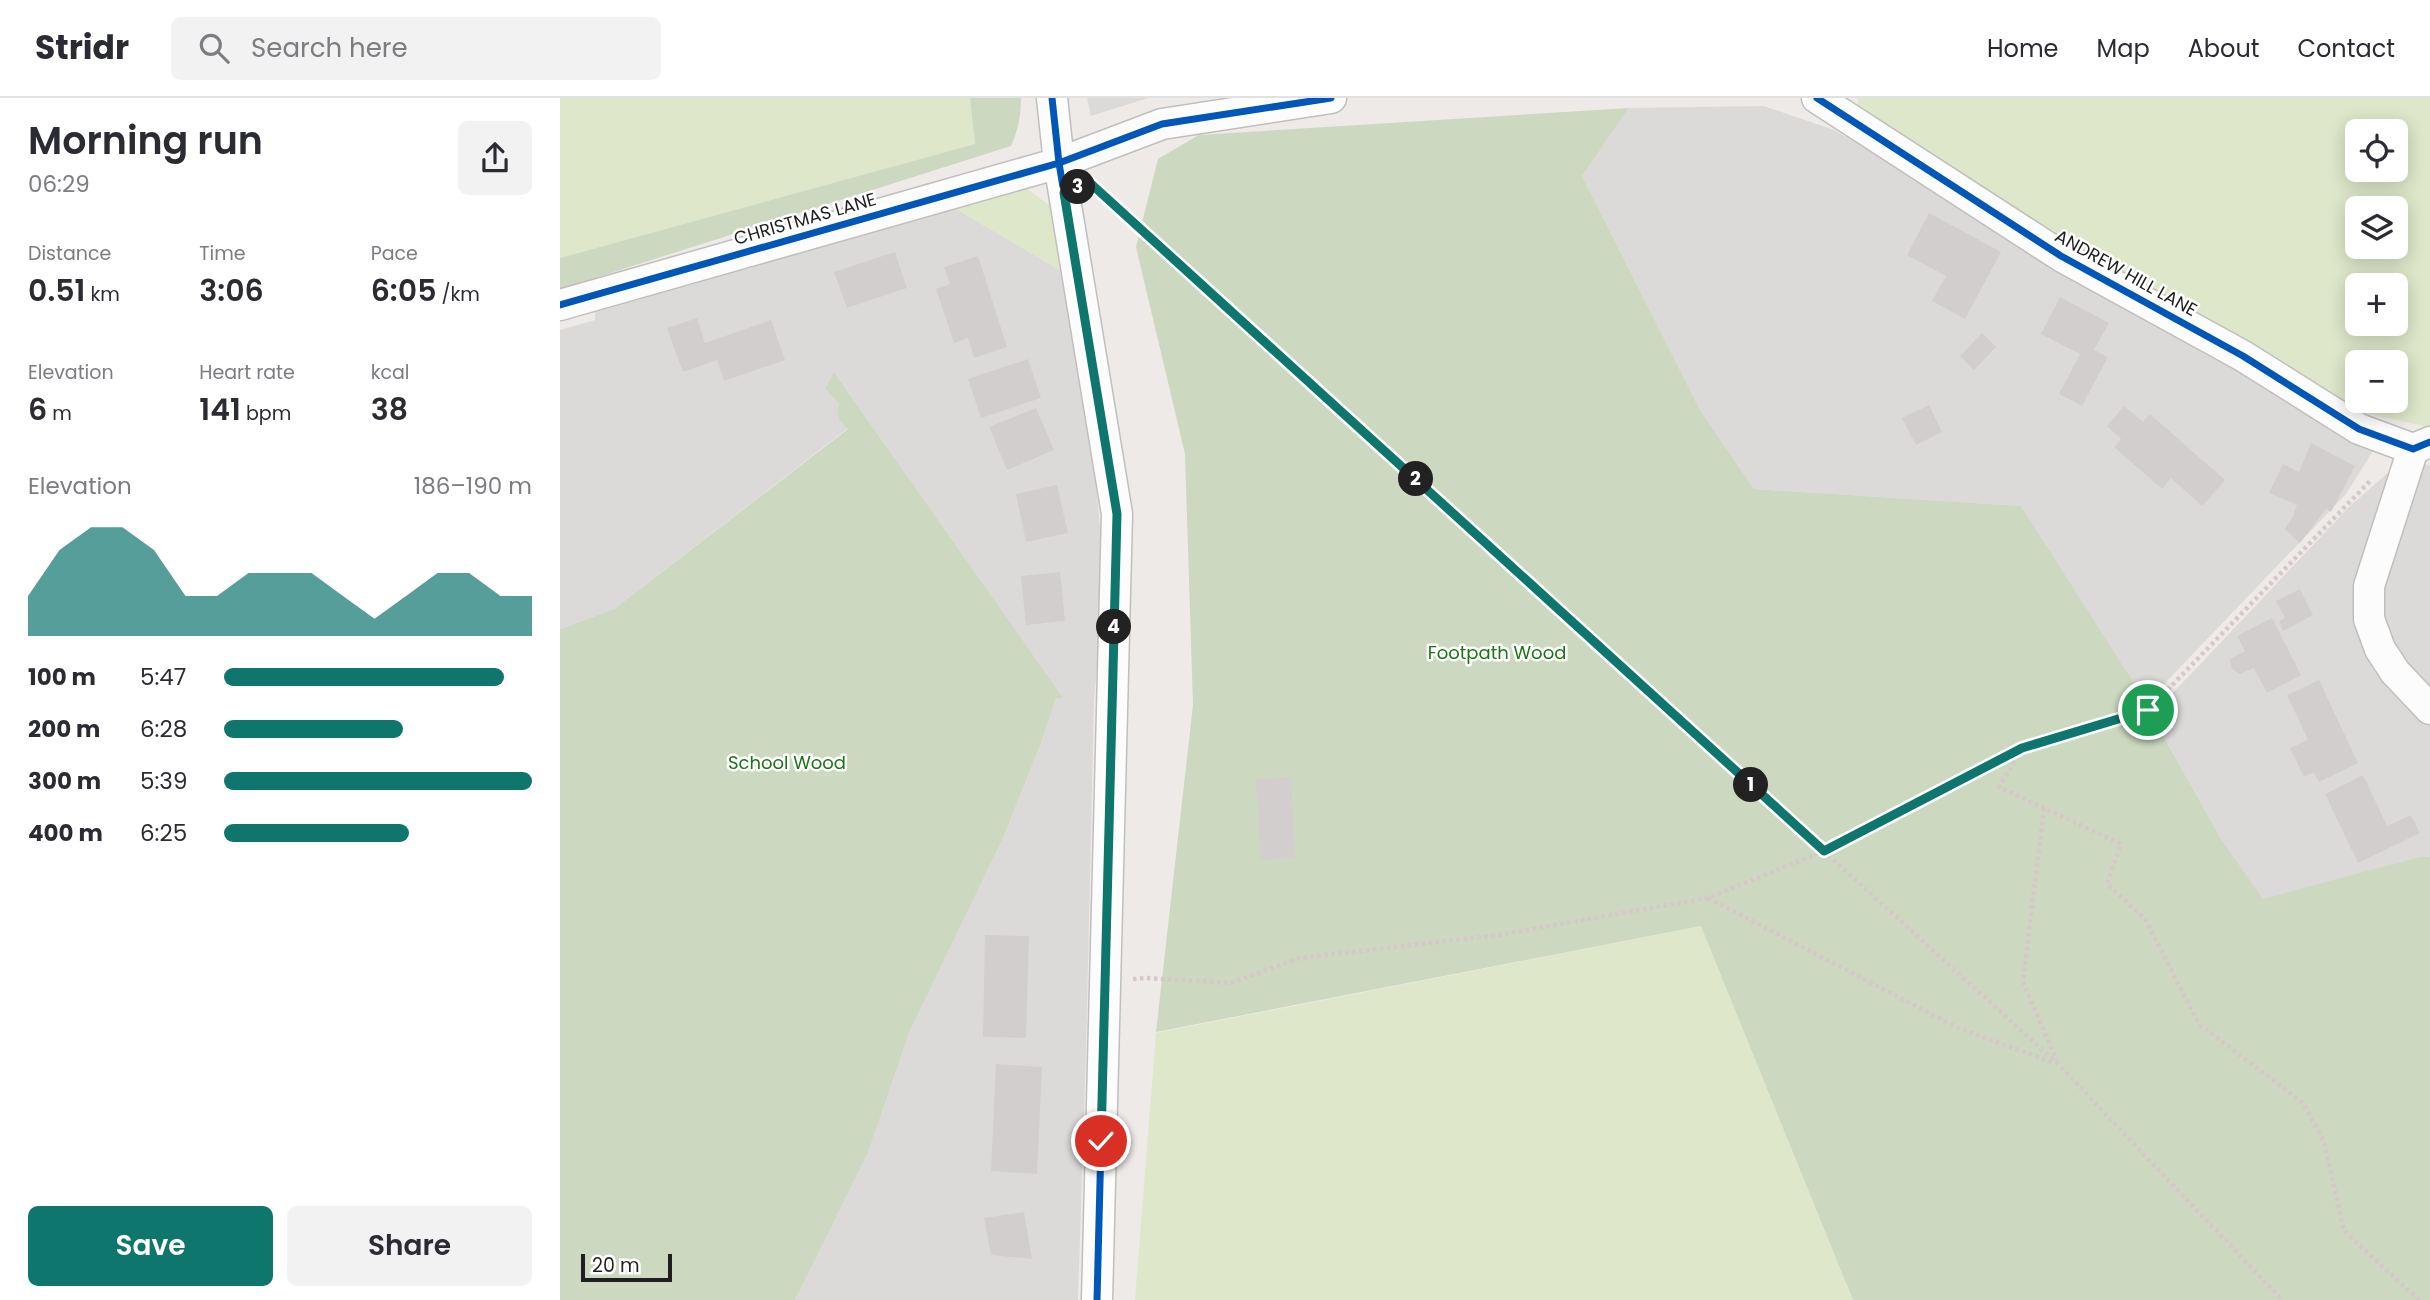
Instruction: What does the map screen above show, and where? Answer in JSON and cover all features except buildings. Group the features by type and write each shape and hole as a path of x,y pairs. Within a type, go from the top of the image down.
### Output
{"street":[{"path":"1052,98 1059,163 1117,514 1097,1300"},
{"path":"1059,163 1162,124 1331,98"},
{"name":"ANDREW HILL LANE","path":"1817,98 2061,256 2244,356 2360,429 2421,446"},
{"name":"CHRISTMAS LANE","path":"560,304 1059,163"},
{"path":"2421,446 2368,586 2369,619 2380,649 2395,672 2430,709"}],"path":[{"path":"1064,193 1089,182 2059,1065 2282,1300"},
{"path":"1146,978 1231,983 1300,958 1499,935 1708,898 1824,851 2022,748 2148,710 2374,477"},
{"path":"2022,748 1999,787 2121,844 2107,884 2145,919 2199,1024 2303,1103 2324,1142 2344,1231 2419,1300"},
{"path":"2044,808 2023,982 2059,1065"},
{"path":"1708,898 1958,1028 2059,1065"}],"shaded area":[{"path":"1087,98 1148,98 1091,116"},
{"path":"1764,106 1834,130 2376,446 2346,494 2145,704 2021,506 1754,489 1700,410 1582,176 1629,108"},
{"path":"946,203 1060,270 1093,452 1103,559 1094,700 1078,1300 795,1300 868,1153 909,1033 1003,838 1041,743 1056,697 1062,698 835,373 825,389 839,404 848,428 614,609 560,629 560,330 595,320 595,312"},
{"path":"2406,457 2430,466 2430,857 2419,857 2263,900 2221,839 2152,715 2350,506"}],"green space":[{"path":"560,98 970,98 975,144 560,258"},
{"path":"970,98 1021,98 1019,123 1011,146 560,289 560,258 975,144"},
{"path":"1858,98 2430,98 2430,427 2363,413 2408,413 2408,350 2345,350 2345,408 1934,167 1859,115"},
{"name":"Footpath Wood","path":"1629,108 1582,176 1700,410 1754,489 2021,506 2135,685 2221,839 2263,899 2419,857 2430,857 2430,1300 1853,1300 1701,926 1156,1032 1193,705 1185,454 1136,247 1158,159 1199,135"},
{"path":"1027,189 1055,209 1060,270 946,203 977,201"},
{"name":"School Wood","path":"834,372 1063,698 1056,698 1003,838 909,1033 868,1153 795,1300 560,1300 560,629 614,609 848,429 839,418 839,404 825,389"},
{"path":"1702,926 1853,1300 1135,1300 1156,1033"}],"cycle path":[{"path":"1052,98 1059,163 1117,514 1097,1300"},
{"path":"560,305 1059,163 1162,124 1331,98"},
{"path":"1817,98 2061,256 2243,356 2359,429 2413,449 2430,442"}],"route":[{"path":"1101,1141 1117,514 1064,193 1089,182 1824,851 2022,748 2148,710"}]}
